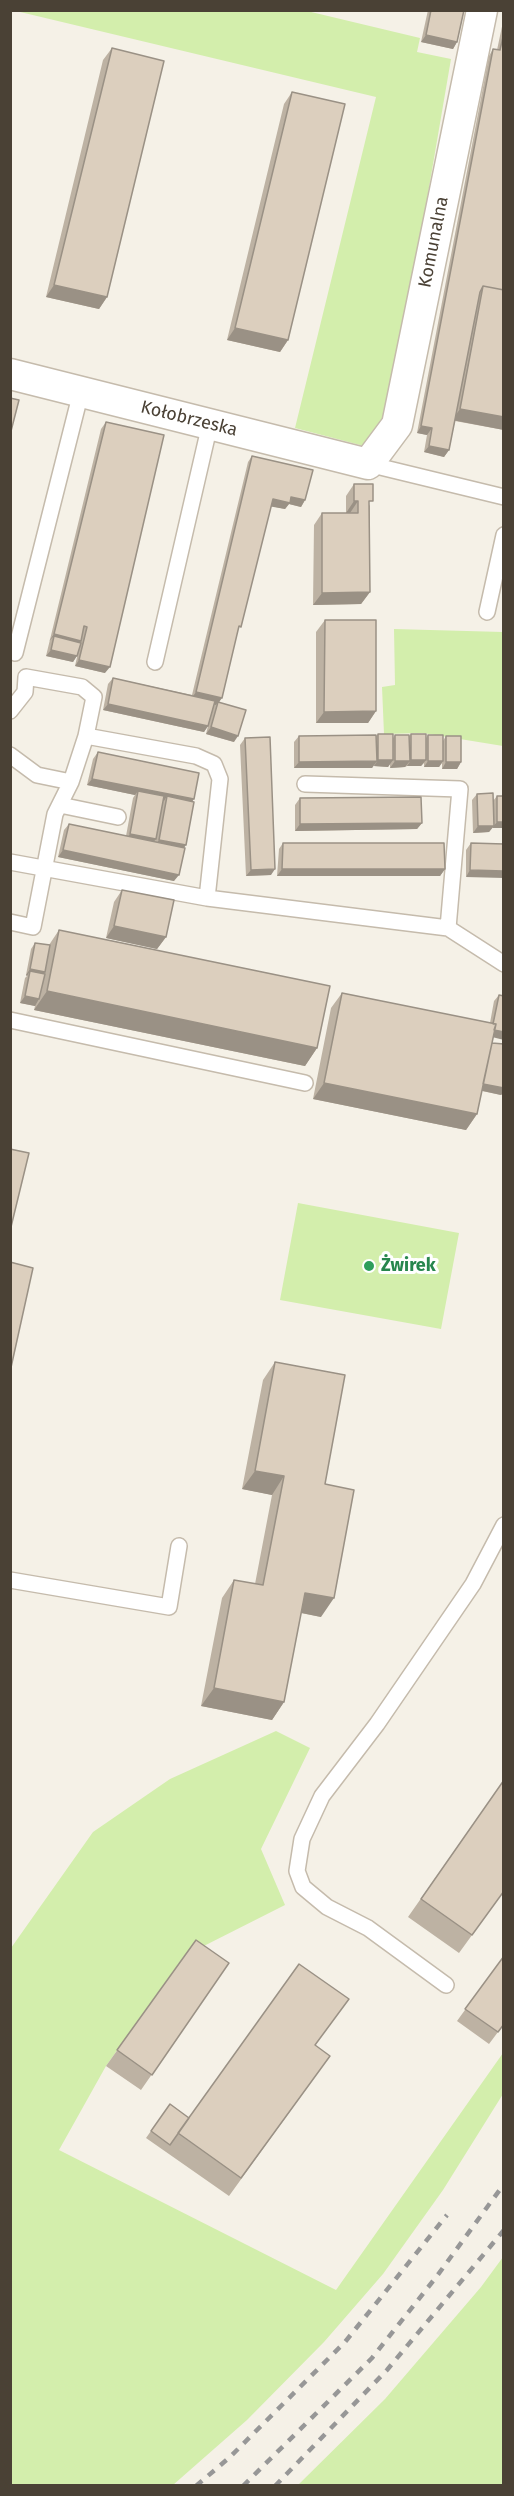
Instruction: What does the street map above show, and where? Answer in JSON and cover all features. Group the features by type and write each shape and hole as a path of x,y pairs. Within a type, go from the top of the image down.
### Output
{"street":[{"name":"Komunalna","path":"368,464 397,425 482,10"},
{"name":"Kołobrzeska","path":"10,374 368,464"}],"lane":[{"path":"15,653 81,392"},
{"path":"156,662 210,424"},
{"path":"368,464 504,497"},
{"path":"487,612 504,535"},
{"path":"10,711 25,692 26,677 82,687 94,697 86,736 71,782 55,814 33,927 10,922"},
{"path":"86,736 196,756 214,764 220,779 207,898"},
{"path":"10,755 37,775 71,782"},
{"path":"305,784 460,789 448,928"},
{"path":"60,805 118,817"},
{"path":"10,862 207,898 448,928 504,964"},
{"path":"10,1020 304,1083"},
{"path":"446,1985 368,1928 327,1907 303,1887 297,1871 303,1839 322,1797 377,1724 473,1584 504,1525"},
{"path":"10,1580 169,1607 179,1546"}],"green space":[{"path":"16,11 307,11 420,38 417,52 451,59 389,421 364,446 295,428 376,97"},
{"path":"394,629 503,632 503,746 423,733 384,734 382,687 395,685"},
{"name":"Żwirek","path":"298,1203 459,1233 441,1329 280,1300"},
{"path":"276,1731 310,1748 261,1849 285,1905 184,1956 106,2066 59,2150 336,2290 503,2053 503,2094 443,2190 383,2274 324,2342 247,2420 173,2485 11,2486 11,1948 93,1832 170,1779"},
{"path":"503,2257 503,2485 298,2485 385,2399 481,2287"}],"building":[{"path":"431,10 464,10 457,42 426,35"},
{"path":"504,33 504,290 483,286 480,292 449,450 429,446 432,428 421,426 493,49 500,50"},
{"path":"112,48 164,61 107,297 54,285"},
{"path":"292,92 345,104 288,340 235,328"},
{"path":"483,286 504,290 504,417 460,409"},
{"path":"10,398 19,400 10,435"},
{"path":"106,422 164,435 110,667 79,660 87,627 84,626 81,641 54,634"},
{"path":"252,456 313,470 305,500 291,497 290,503 273,499 222,698 196,692"},
{"path":"354,484 373,484 373,501 369,501 370,592 322,593 322,513 358,513 358,501 354,501"},
{"path":"325,620 376,620 376,711 324,712"},
{"path":"54,636 81,643 77,656 51,650"},
{"path":"113,678 215,701 208,726 108,704"},
{"path":"218,702 246,710 238,736 211,727"},
{"path":"378,734 393,734 393,760 378,760"},
{"path":"411,734 426,734 426,760 411,760"},
{"path":"376,735 377,761 299,762 299,736"},
{"path":"395,735 409,735 410,761 395,761"},
{"path":"428,735 443,735 443,761 428,761"},
{"path":"446,736 461,736 461,762 446,762"},
{"path":"270,737 275,869 251,870 245,738"},
{"path":"98,752 199,773 194,799 92,779"},
{"path":"138,791 164,796 156,839 130,834"},
{"path":"493,793 494,826 478,826 477,794"},
{"path":"167,796 194,802 186,845 159,840"},
{"path":"497,796 504,796 504,822 497,822"},
{"path":"421,797 422,823 300,824 300,798"},
{"path":"69,824 185,848 179,875 63,850"},
{"path":"283,843 444,843 445,869 282,869"},
{"path":"471,843 504,844 504,871 470,870"},
{"path":"122,890 174,900 166,937 114,926"},
{"path":"59,930 330,986 317,1048 47,991"},
{"path":"35,943 50,945 45,972 30,969"},
{"path":"30,971 45,974 39,999 25,996"},
{"path":"342,993 496,1024 477,1114 324,1083"},
{"path":"499,995 504,996 504,1032 494,1030 496,1024 493,1024"},
{"path":"492,1043 504,1044 504,1088 483,1084"},
{"path":"10,1149 29,1153 10,1231"},
{"path":"10,1262 33,1268 10,1372"},
{"path":"275,1362 345,1375 325,1484 354,1490 334,1598 305,1593 284,1702 214,1688 234,1580 263,1585 284,1476 255,1471"},
{"path":"504,1780 504,1891 472,1935 421,1899"},
{"path":"196,1940 229,1963 152,2075 117,2050"},
{"path":"504,1956 504,2024 498,2032 465,2009"},
{"path":"299,1964 349,1999 315,2045 330,2056 241,2178 178,2133"},
{"path":"170,2104 189,2118 170,2145 151,2131"}],"railway":[{"path":"243,2486 372,2358 437,2276 504,2184"},
{"path":"196,2486 230,2457 345,2342 447,2215"},
{"path":"275,2486 387,2370 504,2230"}],"place":[{"name":"Żwirek","path":"369,1266"}]}
